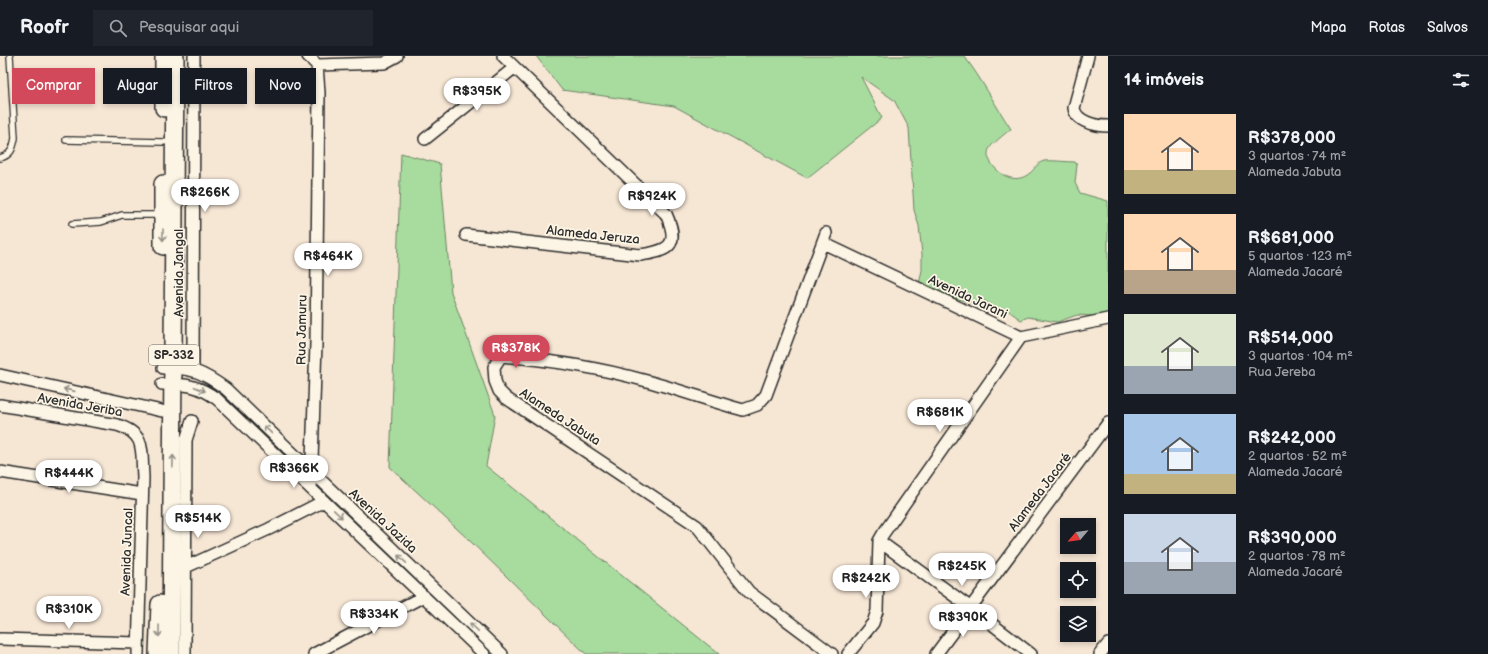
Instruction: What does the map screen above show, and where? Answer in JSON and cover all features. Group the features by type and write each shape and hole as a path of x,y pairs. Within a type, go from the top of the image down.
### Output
{"main road":[{"name":"SP-332","path":"164,56 163,215 168,376 171,654"},
{"name":"SP-332","path":"158,654 162,411 168,376 176,56"}],"street":[{"name":"Avenida Jangal","path":"193,369 194,56"},
{"path":"308,56 317,65 384,63 396,56"},
{"name":"Alameda Jeruza","path":"466,235 640,255 659,253 666,249 672,240 673,230 666,214 503,56"},
{"path":"1088,56 1074,108 1075,113 1078,117 1097,126 1108,126"},
{"name":"Rua Jamuru","path":"311,489 313,474 316,328 319,93 317,65"},
{"path":"424,139 514,68"},
{"name":"Avenida Jarani","path":"824,238 1021,337"},
{"name":"Alameda Jabuta","path":"824,238 766,395 758,405 743,410 643,380 568,364 501,356 494,367 495,381 499,391 519,408 578,445 697,526 749,592 832,654"},
{"path":"848,654 872,623 877,611 879,541 890,521 1021,337 1108,319"},
{"name":"Avenida Jazida","path":"168,376 193,369 208,376 226,389 502,654"},
{"path":"0,374 162,411"},
{"name":"Avenida Jazida","path":"168,376 204,389 217,399 484,654"},
{"name":"Avenida Jeriba","path":"0,405 128,428 136,434 142,450"},
{"path":"185,654 186,440 192,421"},
{"name":"Alameda Jacaré","path":"936,654 1108,423"},
{"name":"Avenida Juncal","path":"138,648 142,450"},
{"path":"0,472 142,494"},
{"path":"186,567 263,532 324,501"},
{"path":"879,541 1031,654"},
{"path":"314,654 425,596 424,588 434,588"},
{"path":"0,639 138,648"},
{"path":"1100,654 1108,644"}],"lane":[{"path":"0,158 10,154 15,138 10,56"},
{"path":"66,140 164,142"},
{"path":"72,224 101,222 122,215 163,215"}],"green space":[{"path":"536,56 964,56 1011,129 992,145 989,150 989,159 996,169 1006,176 1018,178 1024,177 1044,161 1075,162 1077,165 1075,183 1080,193 1108,201 1108,317 1077,315 1057,322 1028,317 1021,320 1006,309 998,309 985,301 970,302 932,292 917,294 922,270 922,254 919,226 914,210 909,128 894,100 861,77 882,118 807,178 674,106 562,90"},
{"path":"401,153 440,164 451,292 495,415 486,466 719,654 586,654 468,539 390,467"}]}
